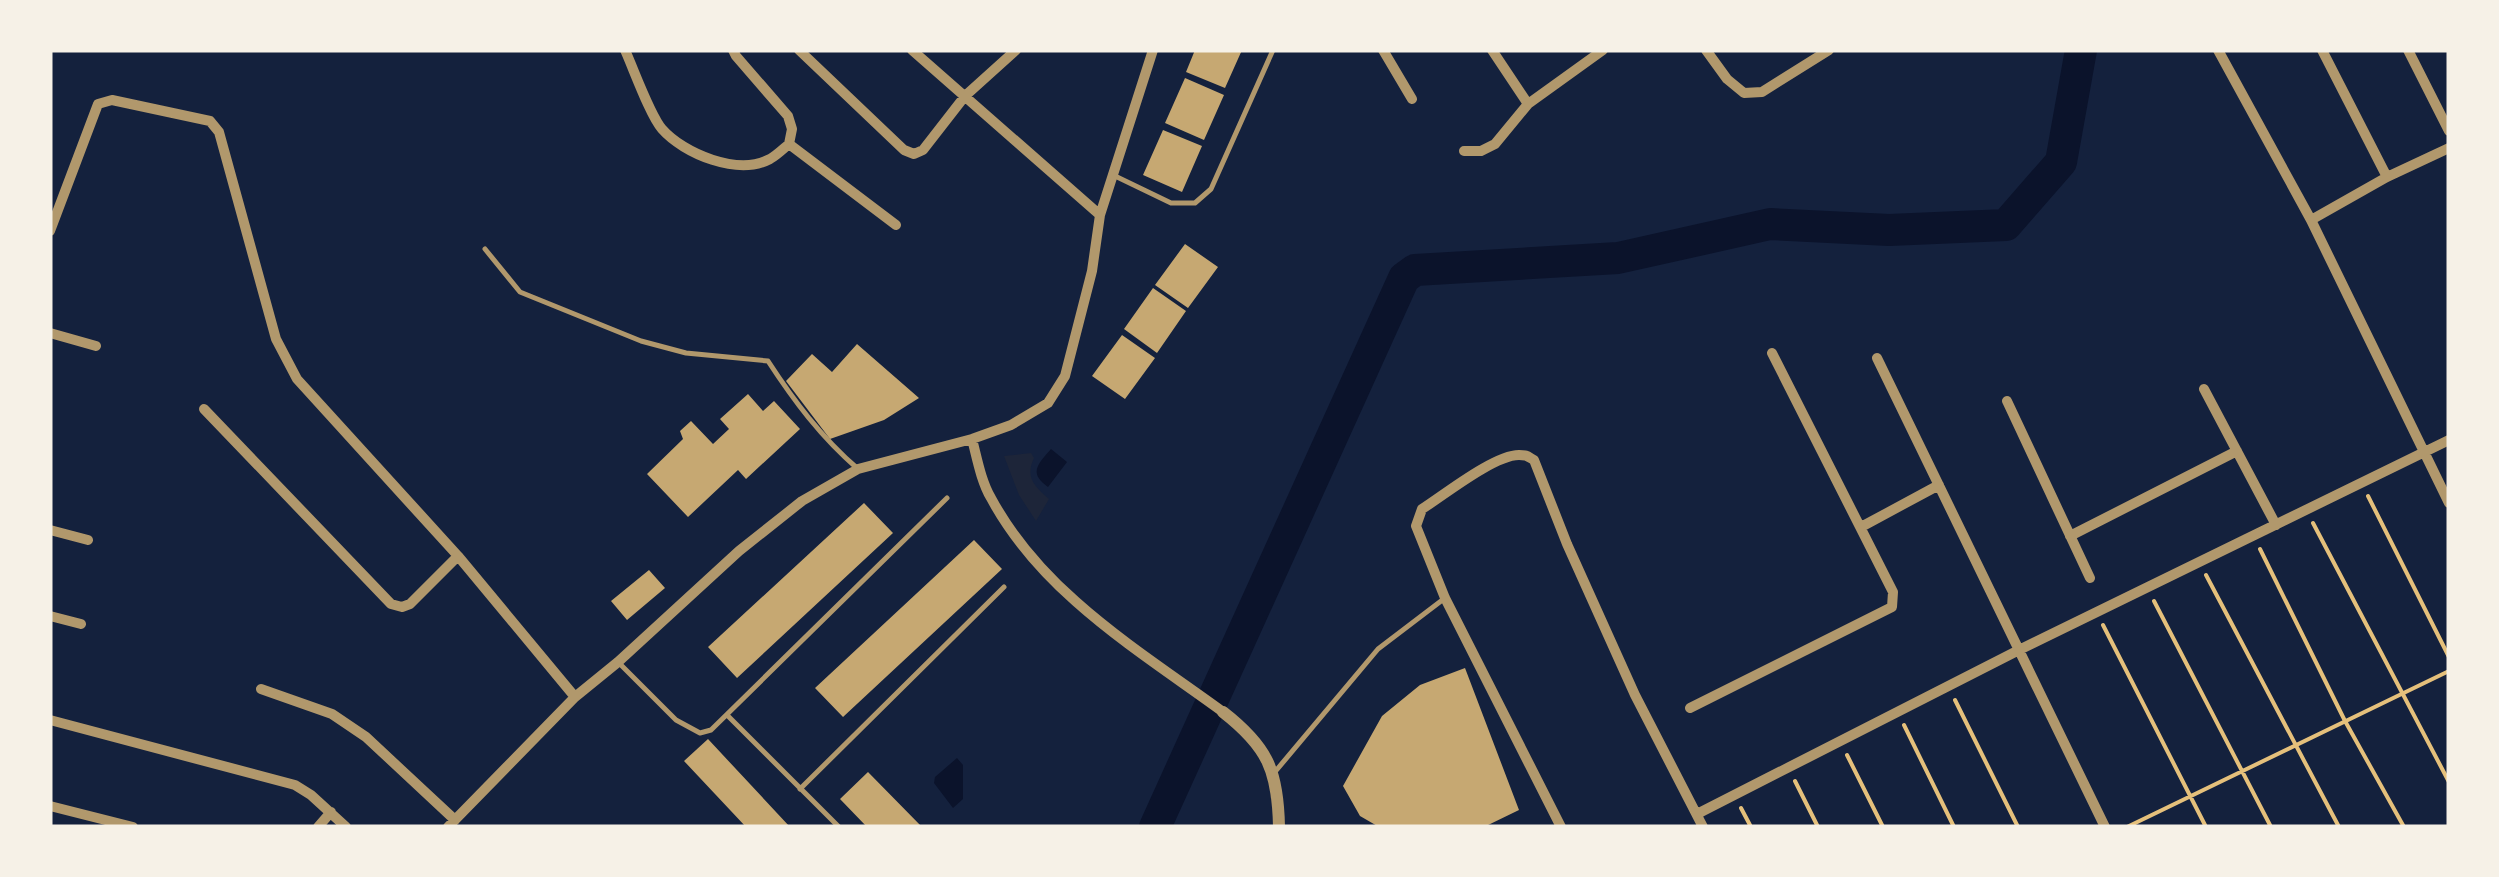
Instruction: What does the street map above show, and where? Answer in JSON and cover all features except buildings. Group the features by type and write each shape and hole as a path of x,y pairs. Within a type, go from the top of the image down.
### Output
{"street":[{"path":"625,50 659,126 680,146 721,164 768,160 789,144 792,129 788,116 733,50"},
{"path":"799,50 904,150 914,154 922,150 965,96 1016,50"},
{"path":"912,50 1100,215"},
{"path":"1383,50 1412,99"},
{"path":"1492,50 1528,104"},
{"path":"1464,151 1481,151 1495,144 1528,104 1603,50"},
{"path":"1706,50 1727,79 1744,93 1762,92 1829,50"},
{"path":"2218,50 2311,220 2449,503"},
{"path":"2322,50 2387,177"},
{"path":"2408,50 2449,131"},
{"path":"261,689 332,714 366,737 452,824 575,697 739,551 802,501 858,469 1011,426 1048,403 1065,376 1092,270 1100,215 1150,52"},
{"path":"50,231 98,104 112,100 210,121 219,132 276,339 297,378 458,556 575,697"},
{"path":"789,144 896,225"},
{"path":"2311,220 2449,148"},
{"path":"50,333 96,346"},
{"path":"1690,708 1892,607 1893,592 1772,353"},
{"path":"1877,358 2105,827"},
{"path":"2204,389 2276,525"},
{"path":"2006,401 2090,578"},
{"path":"204,409 391,604 410,604 458,556"},
{"path":"972,439 988,494 1020,542 1073,601 1223,712 1258,746 1274,773 1279,827"},
{"path":"1697,814 2020,650 2449,440"},
{"path":"2070,536 2237,451"},
{"path":"1561,827 1444,598 1416,526 1422,509 1488,466 1526,455 1534,460 1635,695 1704,827"},
{"path":"1861,527 1939,485"},
{"path":"50,530 88,540"},
{"path":"50,616 81,624"},
{"path":"50,720 296,785 346,827"},
{"path":"50,806 133,827"},
{"path":"318,827 331,812"}],"lane":[{"path":"1112,174 1171,203 1195,203 1211,189 1274,50"},
{"path":"485,249 520,292 641,341 686,353 768,361 796,406 858,469"},
{"path":"618,662 676,720 700,733 711,730 947,498"},
{"path":"800,788 1004,587"},
{"path":"1274,773 1378,649 1444,598"},
{"path":"727,715 838,827"}],"path":[{"path":"2362,482 2449,658"},
{"path":"2307,510 2449,782"},
{"path":"2254,536 2345,721 2404,827"},
{"path":"2200,562 2339,827"},
{"path":"2147,588 2271,827"},
{"path":"2097,612 2206,827"},
{"path":"2127,827 2449,671"},
{"path":"1948,686 2018,827"},
{"path":"1898,712 1954,827"},
{"path":"1840,741 1883,827"},
{"path":"1788,767 1818,827"},
{"path":"1734,795 1751,827"}],"shaded area":[{"path":"1051,449 1067,462 1048,487 1037,473"},
{"path":"1031,453 1032,481 1049,499 1036,521 1019,495 1004,456"},
{"path":"957,758 963,765 963,799 953,808 934,783 935,777"}],"waterway":[{"path":"1155,827 1404,278 1415,270 1618,258 1770,224 1889,230 2006,225 2061,162 2081,50"}]}
